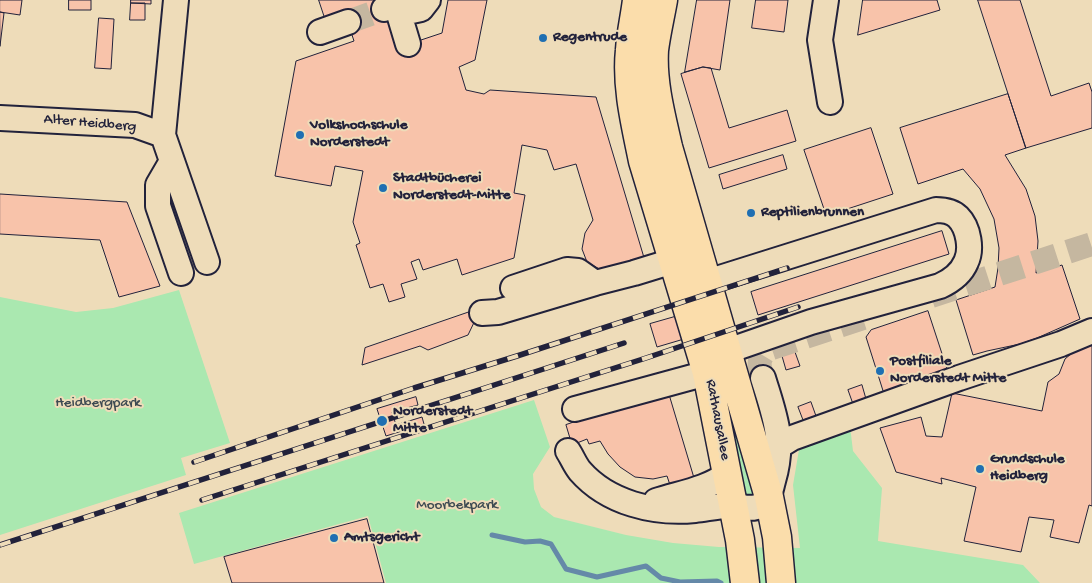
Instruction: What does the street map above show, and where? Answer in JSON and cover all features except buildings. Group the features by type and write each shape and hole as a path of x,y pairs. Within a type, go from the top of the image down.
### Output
{"main road":[{"name":"Rathausallee","path":"638,0 629,51 631,98 643,162 658,211 707,282 769,497 777,537 781,583"},
{"name":"Rathausallee","path":"663,0 654,49 657,95 668,148 681,244 740,540 745,583"}],"street":[{"path":"176,0 163,136 207,262"},
{"path":"392,4 408,12 421,10 428,0"},
{"path":"826,0 820,40 830,102"},
{"path":"392,4 408,44"},
{"path":"320,32 348,22"},
{"name":"Alter Heidberg","path":"0,118 135,125 163,136"},
{"path":"172,161 158,185 158,206 181,273"},
{"path":"575,409 707,373 712,365 727,352 752,342 811,322 948,282 958,274 966,263 969,253 967,234 958,217 936,210 707,282"},
{"path":"482,313 498,312 634,273 681,244"},
{"name":"Rathausallee","path":"681,244 681,264 727,352"},
{"path":"514,288 568,270 578,272 594,283"},
{"path":"779,446 792,438 959,378 1061,344 1092,331"},
{"path":"568,451 579,470 591,481 609,494 626,502 646,508 694,510 733,505 752,508 764,503 769,497 778,463 778,426 763,378"},
{"path":"646,508 657,501 716,482 727,474"}],"green space":[{"name":"Heidbergpark","path":"179,290 230,443 181,458 186,475 0,535 0,297 76,312 113,308"},
{"path":"720,372 757,494 743,500"},
{"name":"Moorbekpark","path":"534,400 550,447 533,474 534,489 541,507 554,517 626,535 673,543 719,547 800,548 793,485 801,438 850,426 853,451 882,488 878,541 1023,565 1040,583 386,583 368,516 194,564 179,513"}],"waterway":[{"path":"492,535 525,542 540,541 551,544 566,569 597,577 646,566 661,578 680,582 717,581 721,583"}],"tunnel":[{"path":"348,22 384,9"},
{"path":"931,296 1092,244"},
{"path":"763,378 760,363 761,357 766,350 866,317"}],"railway":[{"path":"194,462 414,388 787,268"},
{"path":"202,500 646,358 798,307"},
{"path":"0,545 624,343"}],"place":[{"name":"Regentrude","path":"543,38"},
{"name":"Volkshochschule Norderstedt","path":"300,135"},
{"name":"Stadtbücherei Norderstedt-Mitte","path":"383,188"},
{"name":"Reptilienbrunnen","path":"751,213"},
{"name":"Postfiliale Norderstedt Mitte","path":"880,371"},
{"name":"Norderstedt Mitte","path":"382,421"},
{"name":"Grundschule Heidberg","path":"980,469"},
{"name":"Amtsgericht","path":"334,538"}]}
